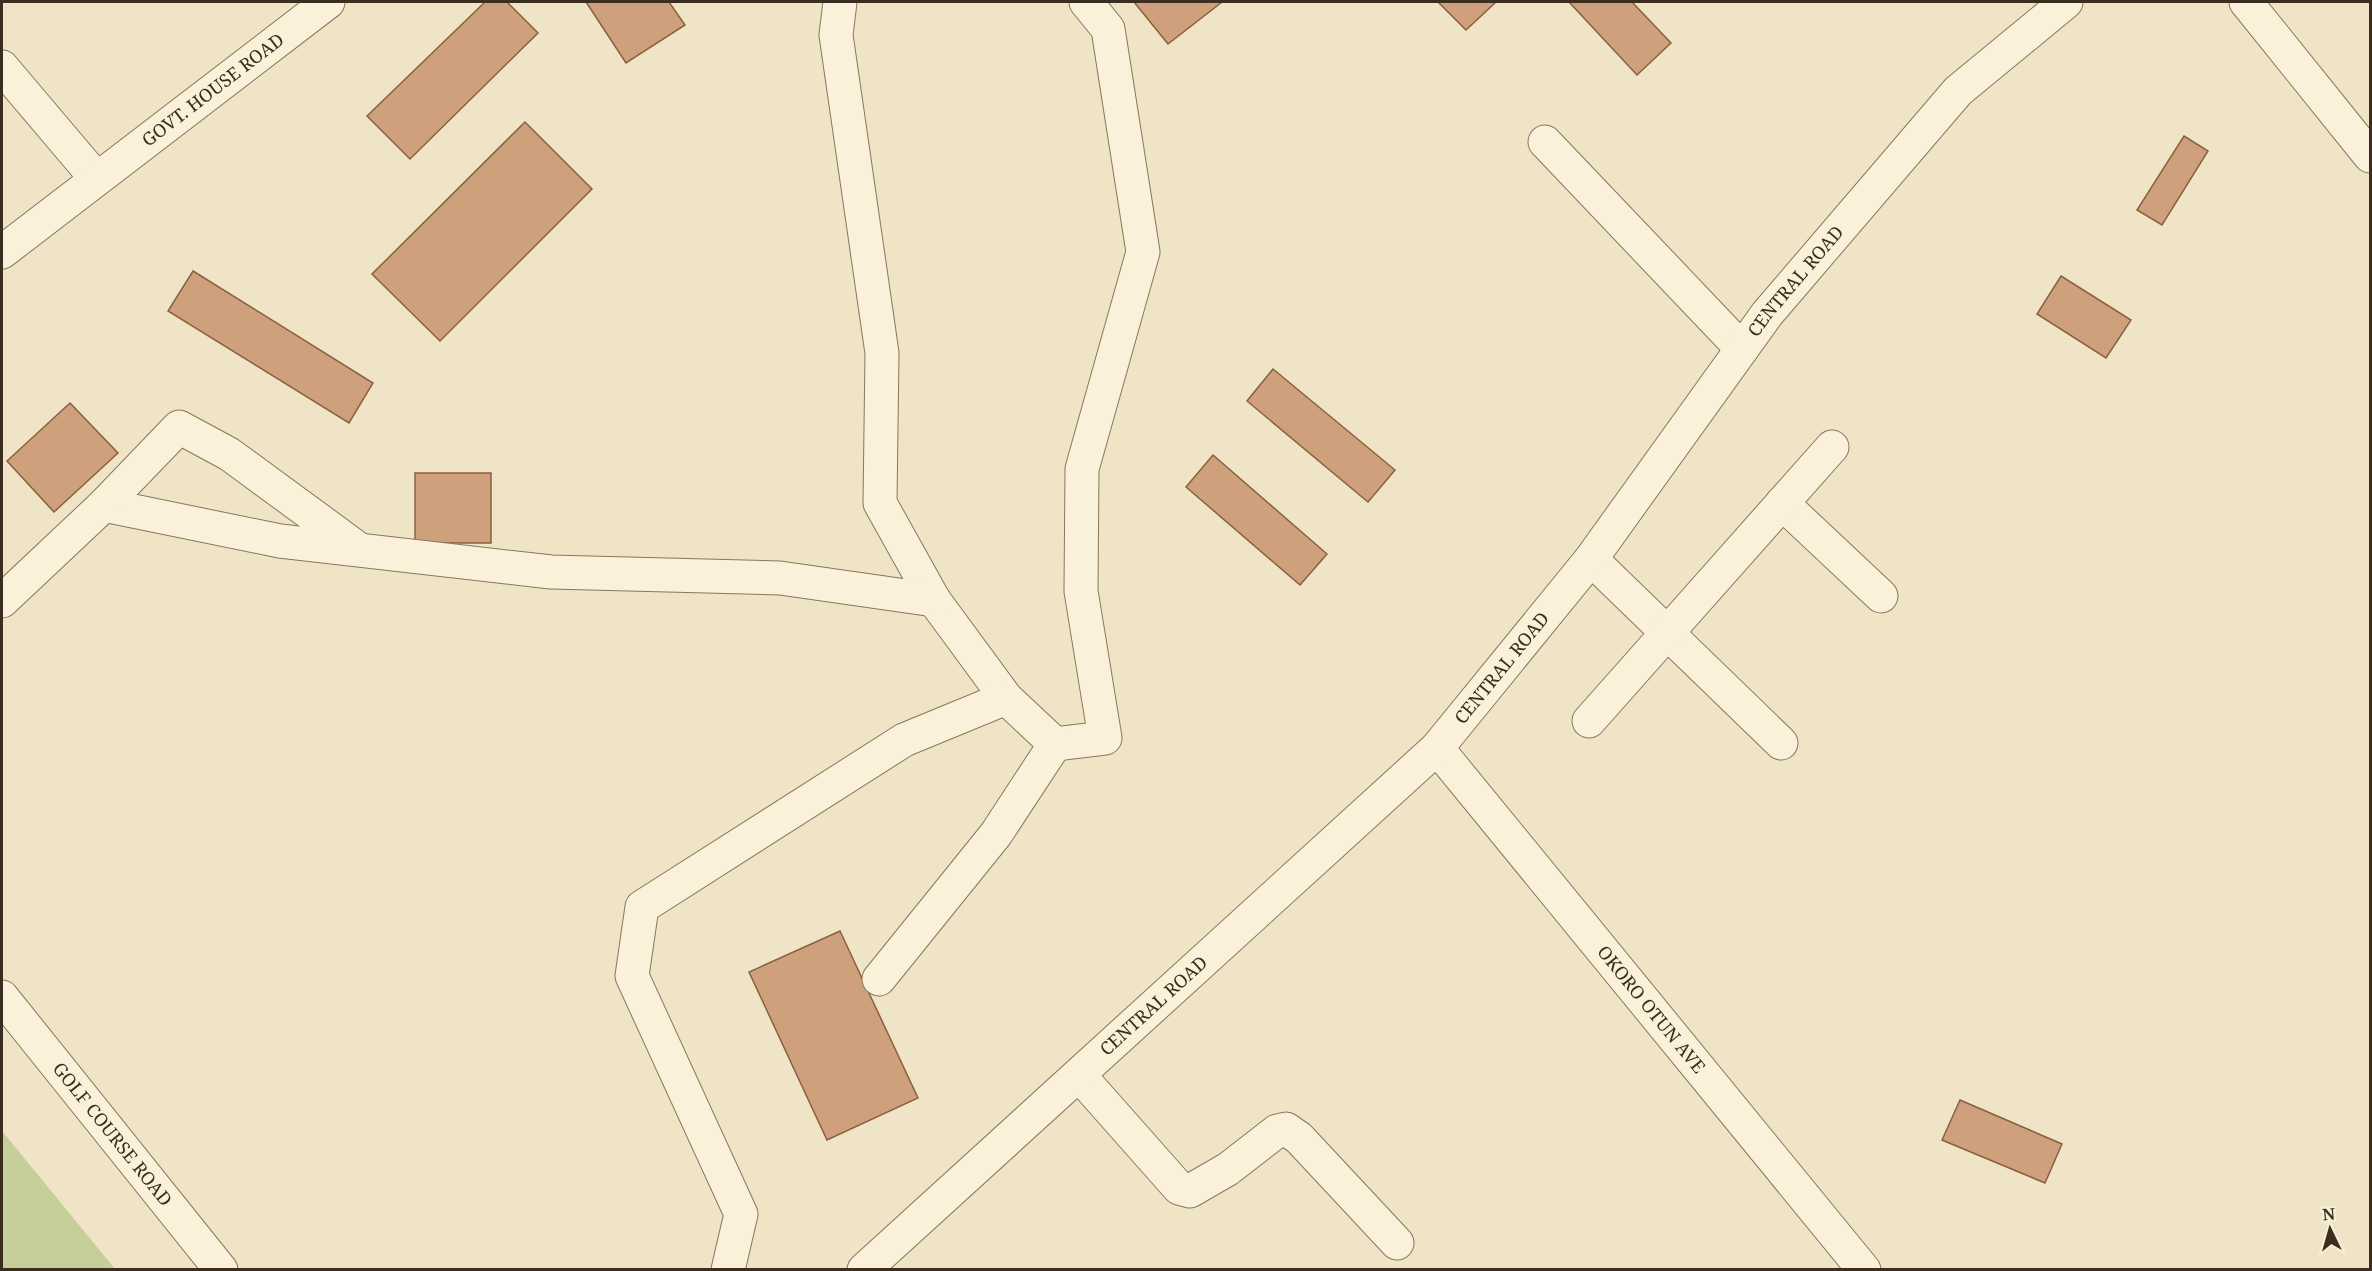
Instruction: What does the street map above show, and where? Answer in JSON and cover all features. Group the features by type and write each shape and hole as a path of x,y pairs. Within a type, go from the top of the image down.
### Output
{"street":[{"name":"GOVT. HOUSE ROAD","path":"2,252 328,2"},
{"path":"840,2 836,35 882,353 880,503 934,600 1006,698 1055,744"},
{"path":"879,979 996,834 1055,744 1105,738 1081,591 1082,469 1143,252 1108,29 1086,2"},
{"name":"CENTRAL ROAD","path":"864,1269 1437,748 1591,559 1767,314 1958,91 2066,2"},
{"path":"2246,2 2370,156"},
{"path":"2,67 96,178"},
{"path":"1545,142 1742,349"},
{"path":"2,601 104,505 179,428 229,454 360,550"},
{"path":"1589,721 1832,447"},
{"path":"1782,503 1881,596"},
{"path":"104,505 280,541 551,572 780,578 934,600"},
{"path":"1591,559 1781,743"},
{"path":"728,1269 741,1214 632,976 642,907 904,740 1006,698"},
{"name":"OKORO OTUN AVE","path":"1437,748 1864,1269"},
{"name":"GOLF COURSE ROAD","path":"2,997 221,1269"},
{"path":"1079,1075 1179,1188 1191,1191 1228,1169 1277,1131 1286,1129 1299,1138 1397,1243"}],"green space":[{"path":"2,1131 115,1269 2,1269"}],"building":[{"path":"485,2 507,2 538,33 410,159 367,116"},
{"path":"586,2 669,2 685,25 626,63"},
{"path":"1134,2 1222,2 1168,44"},
{"path":"1438,2 1496,2 1466,30"},
{"path":"1569,2 1632,2 1671,43 1637,75"},
{"path":"525,122 592,189 440,341 372,274"},
{"path":"2184,136 2208,151 2162,225 2137,210"},
{"path":"193,271 373,383 349,423 168,311"},
{"path":"2061,276 2131,320 2106,358 2037,314"},
{"path":"1273,369 1395,470 1368,502 1247,401"},
{"path":"70,403 118,453 54,512 7,461"},
{"path":"1213,455 1327,554 1300,585 1186,487"},
{"path":"415,473 491,473 491,543 415,543"},
{"path":"840,931 918,1098 827,1140 749,972"},
{"path":"1960,1100 2062,1144 2045,1183 1942,1140"}]}
